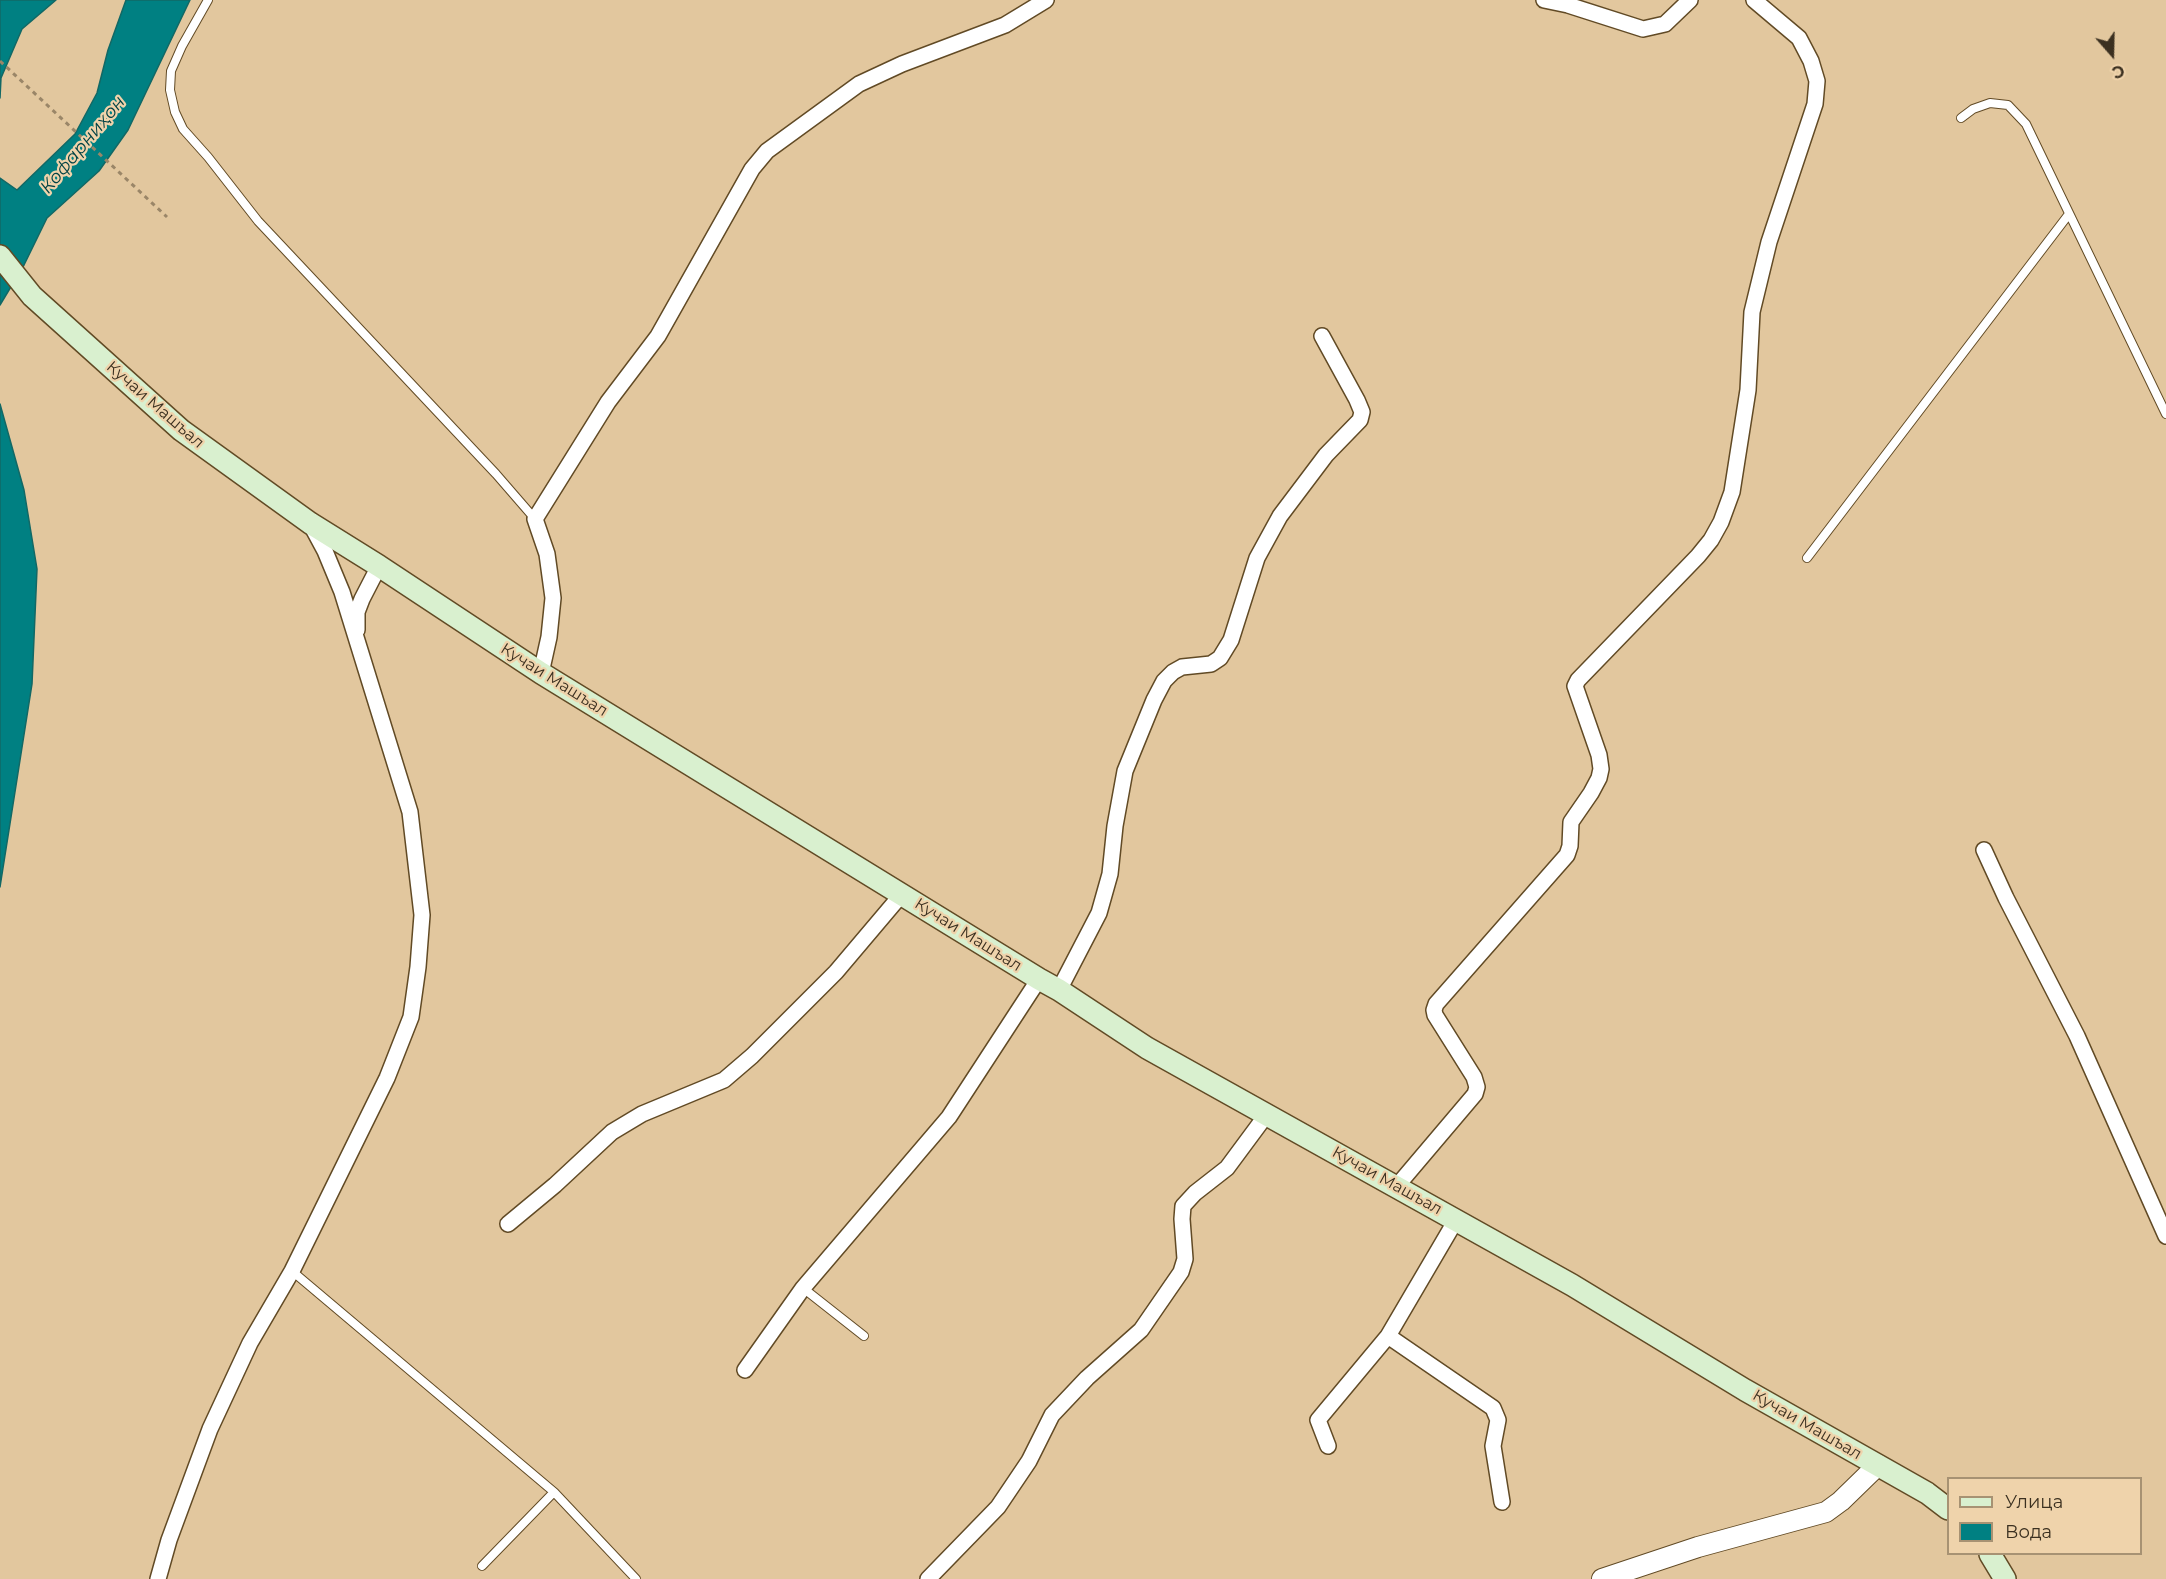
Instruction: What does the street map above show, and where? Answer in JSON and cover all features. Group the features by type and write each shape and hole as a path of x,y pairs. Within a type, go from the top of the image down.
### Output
{"main road":[{"name":"Кучаи Машъал","path":"0,256 32,296 181,430 310,523 380,566 541,673 1059,990 1147,1048 1572,1285 1745,1390 1927,1493 1947,1508"},
{"path":"1991,1555 2005,1579"}],"street":[{"path":"541,673 549,637 553,598 547,554 535,519 608,402 658,336 752,169 767,151 859,84 902,64 1005,25 1046,0"},
{"path":"1544,0 1568,5 1643,29 1665,24 1690,0"},
{"path":"1397,1186 1475,1094 1477,1087 1474,1077 1435,1015 1436,1004 1567,855 1570,846 1571,822 1592,793 1599,778 1601,769 1599,755 1575,686 1578,680 1705,548 1721,522 1732,492 1748,390 1752,312 1769,242 1815,104 1817,81 1811,61 1799,38 1754,0"},
{"path":"1059,990 1099,913 1110,873 1115,826 1125,771 1159,690 1164,681 1182,667 1211,664 1220,658 1231,640 1257,558 1280,516 1326,455 1360,420 1362,412 1357,400 1322,336"},
{"path":"159,1579 169,1540 210,1429 250,1343 292,1271 387,1078 411,1017 422,915 410,812 342,592 325,551 310,523"},
{"path":"359,648 357,612 380,566"},
{"path":"1984,850 2006,898 2078,1036 2166,1236"},
{"path":"508,1224 555,1185 612,1132 642,1114 724,1080 752,1056 836,972 902,894"},
{"path":"746,1370 803,1288 950,1117 1039,979"},
{"path":"928,1579 998,1507 1029,1461 1052,1415 1087,1378 1141,1330 1181,1272 1185,1258 1183,1206 1195,1193 1227,1168 1267,1114"},
{"path":"1328,1446 1318,1420 1388,1336 1456,1220"},
{"path":"1388,1336 1493,1408 1498,1420 1493,1446 1502,1502"},
{"path":"1602,1579 1698,1547 1826,1512 1841,1501 1878,1465"}],"lane":[{"path":"208,0 171,71 170,90 175,112 183,129 258,221 496,474 535,519"},
{"path":"1961,118 1973,109 1990,103 2008,105 2026,124 2166,414"},
{"path":"1807,558 2069,214"},
{"path":"292,1271 554,1492 636,1579"},
{"path":"803,1288 864,1336"},
{"path":"482,1566 554,1492"}],"path":[{"path":"0,61 167,217"}],"water":[{"path":"0,0 56,0 22,29 1,78 0,98"},
{"name":"Кофарниҳон","path":"126,0 190,0 128,130 99,171 47,218 24,265 0,305 0,178 17,190 75,134 97,93 108,50"},
{"path":"0,404 24,490 37,569 32,684 0,887"}]}
